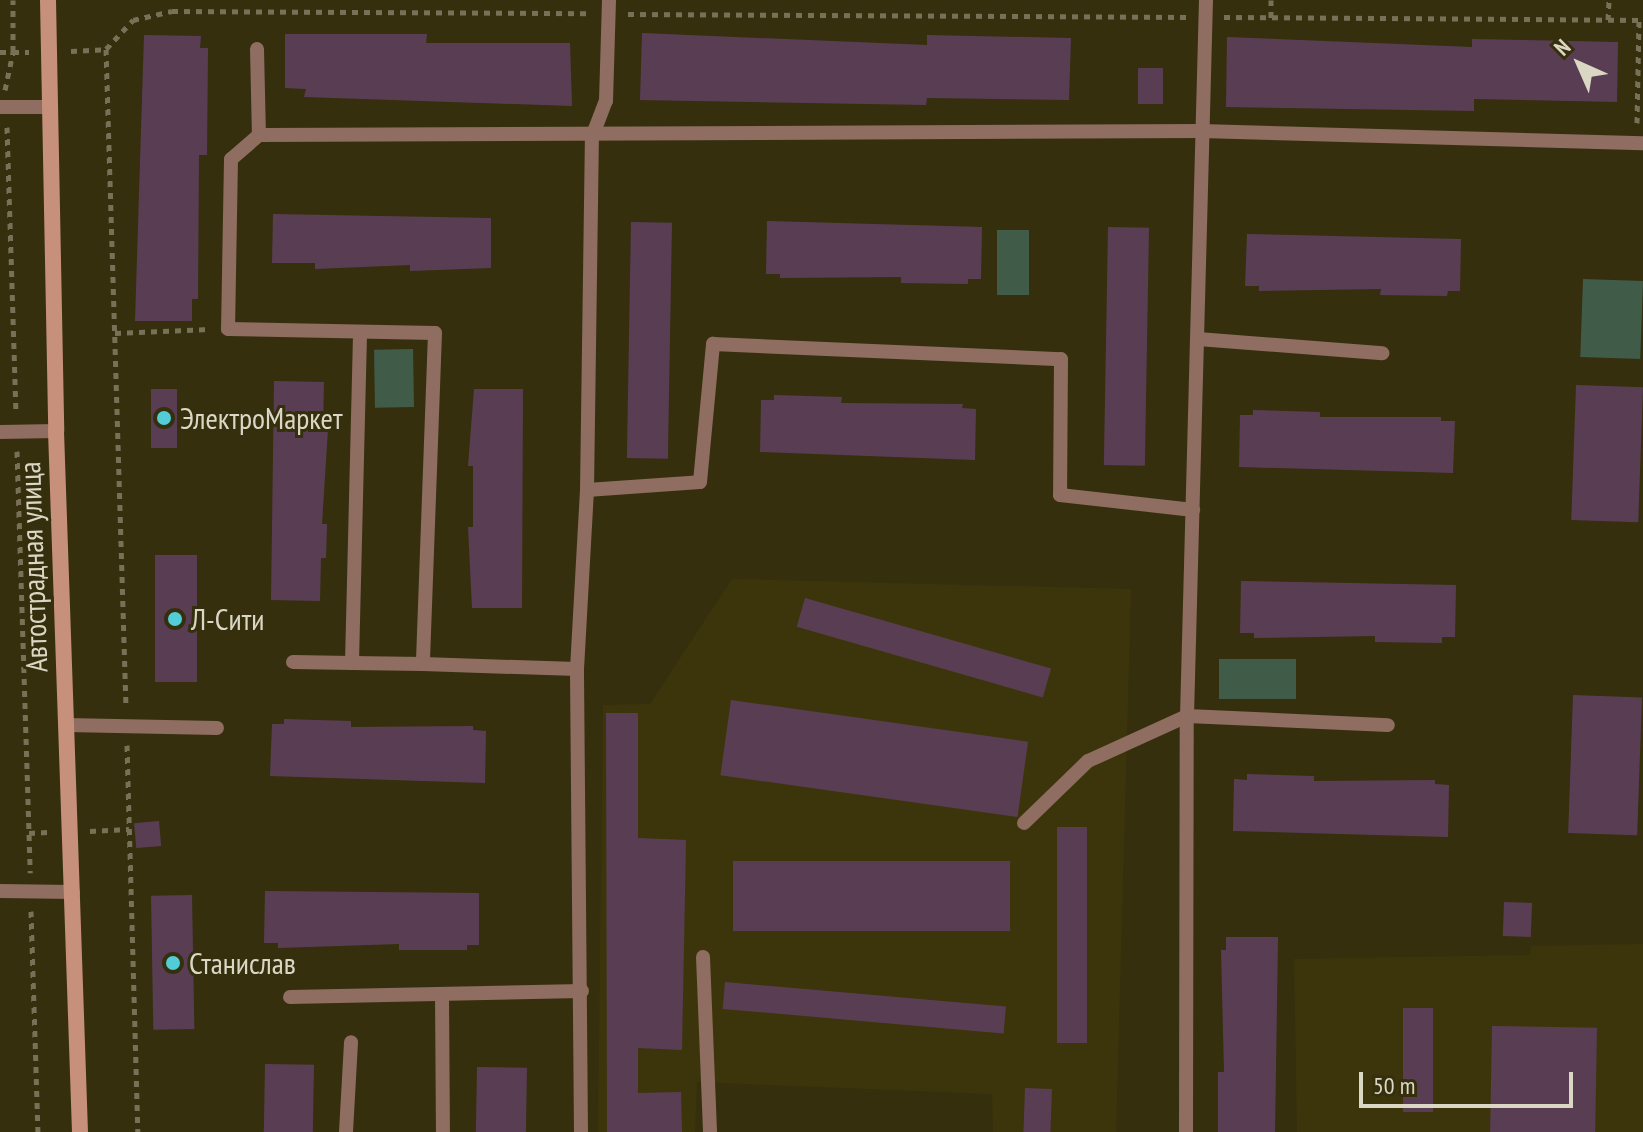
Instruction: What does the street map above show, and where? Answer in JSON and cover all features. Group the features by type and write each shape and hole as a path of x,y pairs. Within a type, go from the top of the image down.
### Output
{"main road":[{"name":"Автострадная улица","path":"48,0 56,431 80,1132"}],"lane":[{"path":"1186,1132 1187,716 1206,0"},
{"path":"581,1132 577,669 587,490 592,137 606,101 609,7"},
{"path":"257,49 259,135"},
{"path":"3,108 49,107"},
{"path":"423,664 435,333 360,335 228,329 231,159 259,135 592,137 1201,131 1640,143"},
{"path":"352,663 360,335"},
{"path":"1198,339 1382,353"},
{"path":"587,490 700,482 713,344 1061,359 1060,495 1193,510"},
{"path":"0,432 56,431"},
{"path":"293,662 577,669"},
{"path":"1024,823 1088,761 1187,716 1388,725"},
{"path":"66,725 217,728"},
{"path":"0,891 73,892"},
{"path":"703,957 710,1132"},
{"path":"290,997 582,991"},
{"path":"442,994 443,1132"},
{"path":"346,1132 351,1042"}],"path":[{"path":"3,108 5,77 13,52 13,0"},
{"path":"219,0 219,11"},
{"path":"1271,0 1271,18"},
{"path":"1608,20 1609,0"},
{"path":"0,52 106,49 133,20 152,12 609,7 1271,18 1641,20 1640,143"},
{"path":"106,49 138,1132"},
{"path":"6,123 38,1132"},
{"path":"115,333 228,329"}],"shaded area":[{"path":"732,579 1131,589 1116,1132 993,1132 992,1094 697,1082 695,1132 598,1132 603,705 650,704"},
{"path":"1643,944 1643,1132 1297,1132 1294,959 1530,955 1531,946"}],"green space":[{"path":"997,230 1029,230 1029,295 997,295"},
{"path":"1583,279 1643,281 1640,359 1580,357"},
{"path":"413,349 414,407 375,408 374,350"},
{"path":"1219,659 1296,659 1296,699 1219,699"}],"building":[{"path":"642,33 927,45 927,35 1071,38 1069,100 927,98 926,105 640,100"},
{"path":"285,34 427,34 426,43 570,43 572,106 304,97 306,89 285,88"},
{"path":"144,35 201,36 200,48 208,48 207,155 199,155 198,299 192,299 192,321 135,321"},
{"path":"1227,37 1472,47 1472,39 1618,42 1617,102 1474,99 1474,111 1226,107"},
{"path":"1138,68 1163,68 1163,104 1138,104"},
{"path":"273,214 491,218 491,268 410,271 410,265 315,269 315,263 272,263"},
{"path":"767,221 982,227 981,279 968,279 968,284 901,283 901,277 780,278 780,274 766,274"},
{"path":"631,222 672,223 668,459 627,458"},
{"path":"1108,227 1149,228 1145,466 1104,465"},
{"path":"1247,234 1461,239 1460,291 1448,291 1447,296 1380,295 1381,289 1259,291 1259,286 1245,286"},
{"path":"274,381 324,382 323,429 328,429 322,524 327,524 326,558 321,558 320,601 271,600"},
{"path":"1576,385 1643,387 1638,522 1571,520"},
{"name":"ЭлектроМаркет","path":"151,389 177,389 177,448 151,448"},
{"path":"474,389 523,389 522,608 472,608 468,527 473,527 473,466 468,466"},
{"path":"774,395 842,397 841,403 963,404 962,408 976,409 975,460 760,452 761,400 774,400"},
{"path":"1253,410 1320,412 1320,417 1441,417 1441,421 1455,421 1453,473 1239,467 1240,415 1253,415"},
{"name":"Л-Сити","path":"155,555 197,555 197,682 155,682"},
{"path":"1241,581 1456,585 1455,637 1442,637 1442,643 1375,642 1375,636 1254,638 1254,633 1240,633"},
{"path":"805,598 1051,669 1043,697 797,627"},
{"path":"1573,695 1642,697 1637,835 1568,833"},
{"path":"731,700 1028,742 1018,817 720,775"},
{"path":"606,713 638,713 638,838 686,840 682,1050 638,1048 638,1093 681,1092 682,1132 607,1132"},
{"path":"284,719 351,721 351,727 473,726 473,730 486,731 485,783 270,776 272,724 284,724"},
{"path":"1247,774 1314,776 1314,781 1435,780 1435,784 1449,785 1448,837 1233,831 1234,779 1247,780"},
{"path":"159,821 161,846 136,848 134,823"},
{"path":"1057,827 1087,827 1087,1043 1057,1043"},
{"path":"733,861 1010,861 1010,931 733,931"},
{"path":"265,891 479,893 479,945 467,945 467,950 399,950 399,944 278,948 278,943 264,943"},
{"name":"Станислав","path":"192,895 194,1029 153,1030 151,896"},
{"path":"1504,902 1532,903 1531,937 1503,936"},
{"path":"1226,937 1278,937 1275,1132 1218,1132 1218,1072 1224,1072 1221,950 1226,950"},
{"path":"725,982 1006,1007 1004,1033 723,1009"},
{"path":"1403,1008 1433,1008 1433,1112 1403,1112"},
{"path":"1492,1026 1597,1028 1595,1132 1490,1132"},
{"path":"265,1064 314,1065 313,1132 264,1132"},
{"path":"477,1067 527,1068 526,1132 476,1132"},
{"path":"1025,1088 1052,1089 1050,1132 1023,1132"}],"place":[{"name":"ЭлектроМаркет","path":"164,418"},
{"name":"Л-Сити","path":"175,619"},
{"name":"Станислав","path":"173,963"}]}
